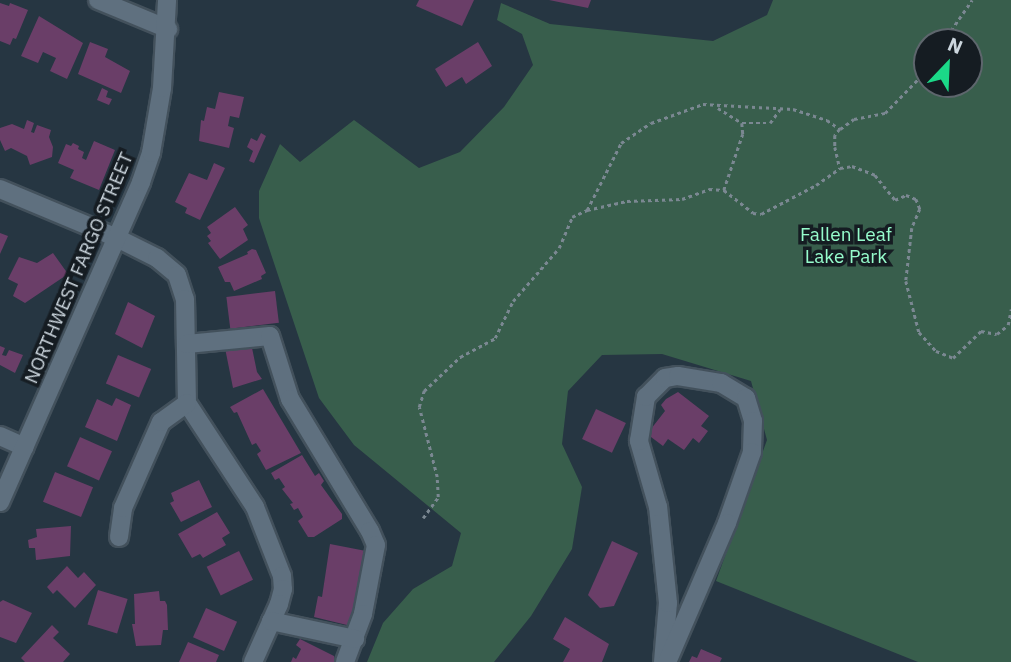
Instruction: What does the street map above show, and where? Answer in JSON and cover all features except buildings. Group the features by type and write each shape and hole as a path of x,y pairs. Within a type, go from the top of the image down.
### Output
{"street":[{"path":"97,0 168,29"},
{"name":"NORTHWEST FARGO STREET","path":"0,502 117,238 150,153 162,88 168,29 167,0"},
{"path":"0,189 117,238 157,258 177,275 185,299 187,403 255,507 274,550 283,589 253,662"},
{"path":"187,344 270,336 290,399 370,531 376,545 355,639 345,662"},
{"path":"678,376 721,383 746,398 753,421 751,452 727,523 665,662 668,603 657,507 639,441 646,397 665,378 678,376"},
{"path":"119,537 123,508 161,422 187,403"},
{"path":"0,436 25,447"},
{"path":"271,621 283,626 355,639"}],"path":[{"path":"953,28 972,0"},
{"path":"840,168 835,147 835,135 839,129 853,119 885,113 913,84"},
{"path":"587,210 621,143 651,123 703,104 745,109 769,106 780,108 827,120 839,129"},
{"path":"717,107 742,123 770,123 780,108"},
{"path":"724,190 743,134 742,123"},
{"path":"423,517 438,497 437,477 419,407 424,391 460,357 495,338 513,301 559,248 572,217 587,210 627,201 682,199 709,189 724,190 753,213 761,214 816,185 840,168 852,166 875,175 895,200 906,195 916,198 920,209 912,228 906,281 919,332 936,351 953,358 981,331 997,334 1008,325 1011,309"}],"green space":[{"name":"Fallen Leaf Lake Park","path":"773,0 1011,0 1011,662 918,662 716,581 767,440 751,381 662,354 602,355 568,391 562,444 582,487 572,549 531,616 494,662 367,662 383,623 413,589 452,566 461,533 354,445 319,398 259,218 259,191 280,144 300,162 354,120 419,168 460,152 504,107 533,65 522,34 497,20 501,3 550,24 713,41 767,15"}]}
